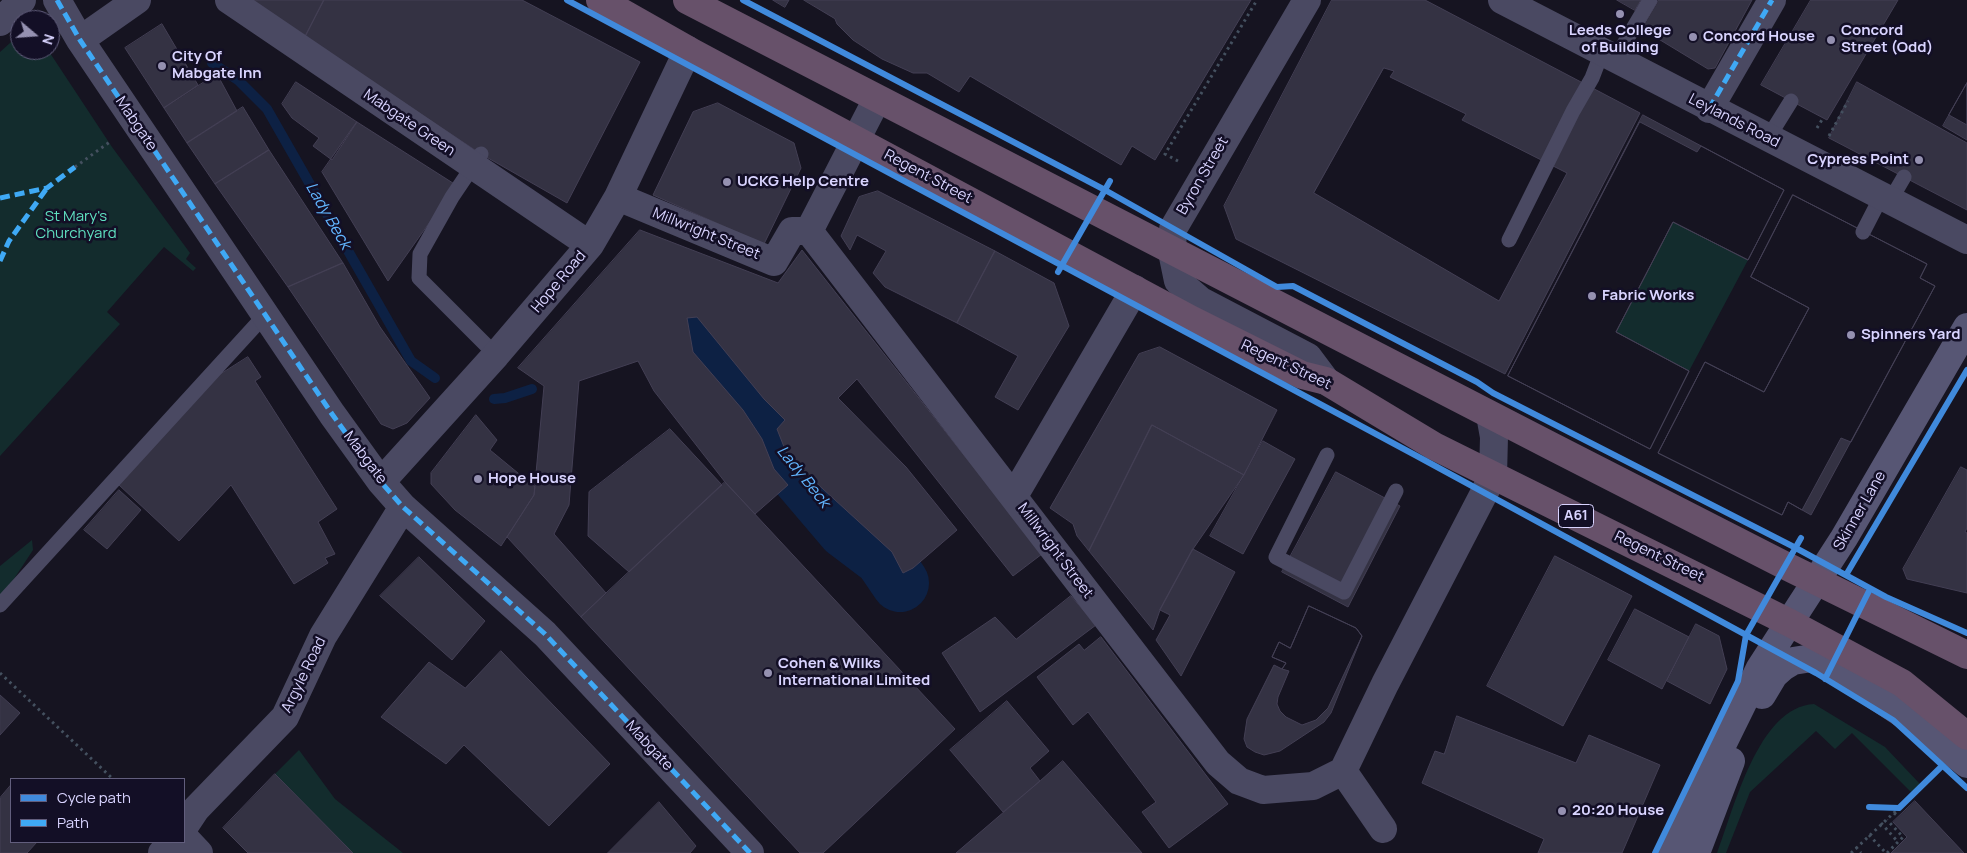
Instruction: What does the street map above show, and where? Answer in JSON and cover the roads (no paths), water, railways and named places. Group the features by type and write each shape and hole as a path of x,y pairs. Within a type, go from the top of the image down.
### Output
{"highway":[{"name":"Regent Street","path":"600,0 688,50 858,139 1135,289 1302,375 1326,381 1434,446 1790,623 1902,683 1967,736"},
{"path":"687,0 1490,415 1817,582 1967,654"}],"street":[{"path":"0,22 22,0"},
{"name":"Mabgate","path":"57,0 80,40 265,316 381,482 403,507 545,634 750,853"},
{"path":"80,40 137,0"},
{"name":"Mabgate Green","path":"229,0 590,245"},
{"name":"Byron Street","path":"1307,0 1173,228 1172,252 1178,281 1201,300 1308,357 1326,381"},
{"name":"Leylands Road","path":"1502,0 1709,109 1967,240"},
{"path":"1709,109 1772,0"},
{"name":"Hope Road","path":"381,482 496,355 590,245 618,197 688,50"},
{"path":"809,230 858,139 877,99"},
{"name":"Millwright Street","path":"618,197 774,262 792,231 809,230 1218,763 1239,781 1263,790 1312,786 1343,772"},
{"path":"1014,496 1135,289"},
{"name":"Skinner Lane","path":"1669,853 1760,668 1817,582 1967,327"},
{"path":"1383,829 1343,772 1385,684 1493,476 1494,437 1490,415"},
{"name":"Argyle Road","path":"185,826 196,809 285,717 323,636 403,507"},
{"path":"1696,853 1726,773 1762,693 1774,676 1793,661 1812,658 1841,673 1912,720 1967,764"},
{"path":"185,839 199,853"},
{"path":"162,853 171,843"}],"lane":[{"path":"1509,240 1573,111 1592,78 1650,0"},
{"path":"1768,138 1791,101"},
{"path":"481,154 452,197 420,254 419,278 496,355"},
{"path":"1863,232 1904,177"},
{"path":"0,605 265,316"},
{"path":"1327,455 1276,557 1310,575 1344,592 1396,491"}],"waterway":[{"name":"Lady Beck","path":"212,63 238,80 267,109 411,361 435,378"},
{"name":"Lady Beck","path":"695,340 743,390 783,456 846,530 883,558 900,583"},
{"name":"Lady Beck","path":"494,399 505,398 532,389"}],"place":[{"name":"Leeds College of Building","path":"1620,14"},
{"name":"Concord House","path":"1693,37"},
{"name":"Concord Street (Odd)","path":"1831,40"},
{"name":"City Of Mabgate Inn","path":"162,66"},
{"name":"Cypress Point","path":"1919,160"},
{"name":"UCKG Help Centre","path":"727,182"},
{"name":"Fabric Works","path":"1592,296"},
{"name":"Spinners Yard","path":"1851,335"},
{"name":"Hope House","path":"478,479"},
{"name":"Cohen & Wilks International Limited","path":"768,673"},
{"name":"20:20 House","path":"1562,811"}],"park label":[{"name":"St Mary's Churchyard","path":"76,226"}]}
